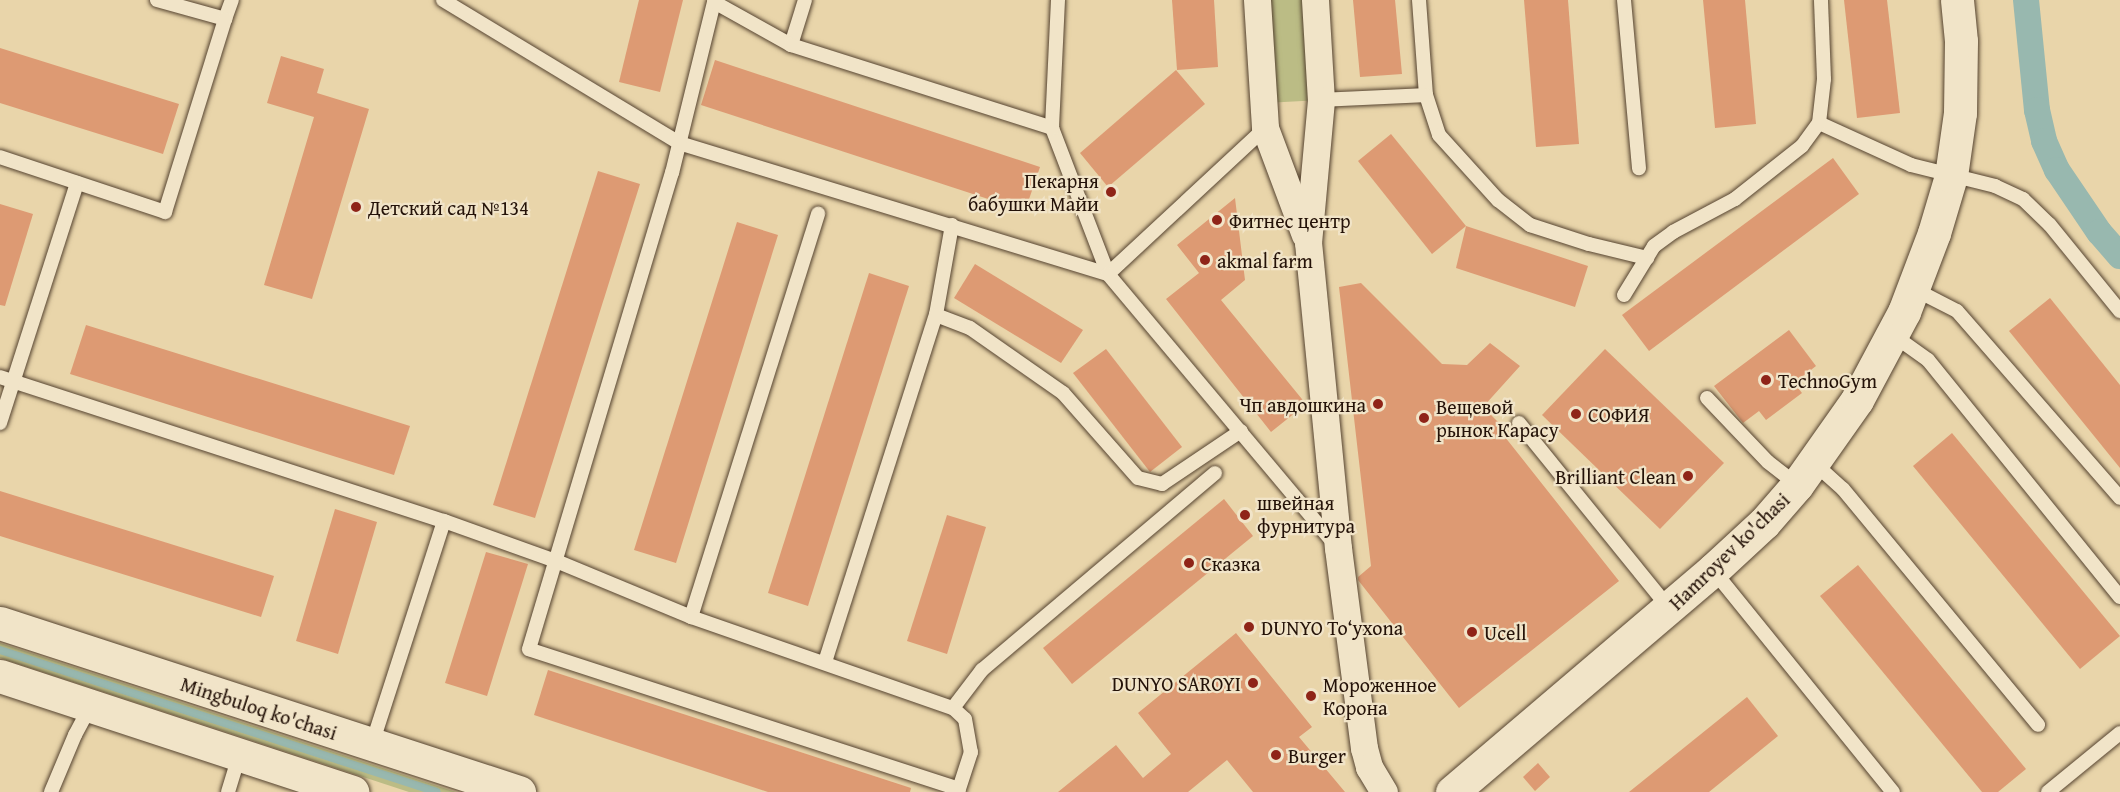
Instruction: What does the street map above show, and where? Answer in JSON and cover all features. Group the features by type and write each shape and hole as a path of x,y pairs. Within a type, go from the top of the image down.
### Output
{"main road":[{"name":"Hamroyev ko'chasi","path":"1452,792 1669,608 1764,523 1805,474 1857,400 1893,335 1914,289 1951,176 1960,104 1961,41 1957,0"},
{"name":"Mingbuloq ko'chasi","path":"0,623 519,792"},
{"path":"0,676 352,792"}],"street":[{"path":"1257,0 1265,128 1308,242"},
{"path":"1315,0 1321,100 1308,242 1338,548 1364,748 1369,767 1384,792"}],"lane":[{"path":"157,0 225,20"},
{"path":"0,158 165,212 232,0"},
{"path":"443,0 679,143 1108,274"},
{"path":"791,45 805,0"},
{"path":"1058,0 1052,128 1108,274 1338,548"},
{"path":"1419,0 1426,95 1439,135 1498,200 1530,225 1589,244 1647,258"},
{"path":"1624,0 1639,168"},
{"path":"1624,295 1654,246 1673,232 1735,199 1802,146 1818,123 1824,79 1821,0"},
{"path":"7,379 444,521 556,561 691,617 953,708 965,719 970,752 959,791 529,649 556,561 679,143 715,1 791,45 1052,128"},
{"path":"1321,100 1426,95"},
{"path":"1818,123 1911,165 1995,186 2024,199 2050,225 2120,311"},
{"path":"1108,274 1265,128"},
{"path":"0,423 7,379 77,183"},
{"path":"691,617 818,214"},
{"path":"825,662 936,315 952,225"},
{"path":"1914,289 1957,311 2120,498"},
{"path":"936,315 970,328 1063,393 1138,478 1162,484 1241,431"},
{"path":"1893,335 1928,360 2120,597"},
{"path":"1707,398 1768,462 1843,489 2038,725"},
{"path":"1519,423 1669,608"},
{"path":"953,708 982,670 1215,473"},
{"path":"372,744 444,521"},
{"path":"1713,570 1893,792"},
{"path":"51,792 75,735 91,705"},
{"path":"2048,792 2120,733"},
{"path":"228,792 239,755"}],"green space":[{"path":"1257,0 1315,0 1321,100 1263,103"},
{"path":"0,643 456,792 409,792 0,658"}],"building":[{"path":"639,0 683,0 660,92 619,82"},
{"path":"1172,0 1214,0 1218,67 1177,70"},
{"path":"1353,0 1395,0 1402,74 1360,77"},
{"path":"1524,0 1568,0 1579,144 1536,147"},
{"path":"1703,0 1745,0 1756,124 1715,128"},
{"path":"1844,0 1887,0 1900,113 1857,118"},
{"path":"0,48 179,104 163,154 0,103"},
{"path":"281,56 324,69 317,93 369,109 312,299 264,285 314,117 267,103"},
{"path":"715,60 1040,167 1025,211 701,105"},
{"path":"1176,70 1205,104 1108,187 1080,153"},
{"path":"1391,134 1466,226 1432,254 1358,161"},
{"path":"1833,158 1859,194 1649,351 1622,315"},
{"path":"598,171 640,184 535,518 493,505"},
{"path":"1235,198 1245,280 1221,300 1306,404 1271,432 1166,299 1199,273 1177,245"},
{"path":"0,204 33,214 5,306 0,305"},
{"path":"737,222 778,235 676,563 634,550"},
{"path":"1466,226 1588,266 1575,307 1456,268"},
{"path":"975,264 1083,330 1061,363 954,298"},
{"path":"869,273 909,286 808,606 768,593"},
{"path":"1361,283 1442,364 1467,365 1490,343 1520,366 1483,407 1505,429 1501,432 1619,581 1459,708 1358,580 1358,577 1371,566 1339,287"},
{"path":"2050,298 2120,385 2120,468 2009,331"},
{"path":"86,325 410,426 394,475 70,374"},
{"path":"1789,330 1816,366 1794,383 1802,393 1766,420 1759,411 1743,423 1714,386"},
{"path":"1106,349 1182,447 1150,472 1073,373"},
{"path":"1605,349 1724,463 1660,529 1542,415"},
{"path":"1952,433 2120,636 2080,669 1913,466"},
{"path":"0,491 274,576 261,617 0,536"},
{"path":"1224,499 1253,536 1072,684 1043,648"},
{"path":"335,509 377,522 338,654 296,641"},
{"path":"947,515 986,527 947,654 907,641"},
{"path":"486,552 528,564 487,696 445,683"},
{"path":"1858,565 2026,769 1998,792 1982,792 1820,596"},
{"path":"1236,633 1312,727 1299,737 1345,792 1253,792 1227,760 1188,792 1058,792 1116,745 1143,778 1171,754 1138,713"},
{"path":"548,670 911,788 910,792 768,792 534,715"},
{"path":"1747,697 1778,736 1709,792 1629,792"},
{"path":"1538,763 1550,777 1535,791 1523,777"}],"waterway":[{"path":"2026,0 2037,110 2044,141 2057,170 2099,232 2120,256"},
{"path":"0,650 436,792"}],"place":[{"name":"Пекарня бабушки Майи","path":"1111,192"},
{"name":"Детский сад №134","path":"356,207"},
{"name":"Фитнес центр","path":"1217,220"},
{"name":"akmal farm","path":"1205,260"},
{"name":"TechnoGym","path":"1766,380"},
{"name":"Чп авдошкина","path":"1378,404"},
{"name":"СОФИЯ","path":"1576,414"},
{"name":"Вещевой рынок Карасу","path":"1424,418"},
{"name":"Brilliant Clean","path":"1688,476"},
{"name":"швейная фурнитура","path":"1245,515"},
{"name":"Сказка","path":"1189,563"},
{"name":"DUNYO To‘yxona","path":"1249,627"},
{"name":"Ucell","path":"1472,632"},
{"name":"DUNYO SAROYI","path":"1253,683"},
{"name":"Мороженное Корона","path":"1311,696"},
{"name":"Burger","path":"1276,755"}]}
